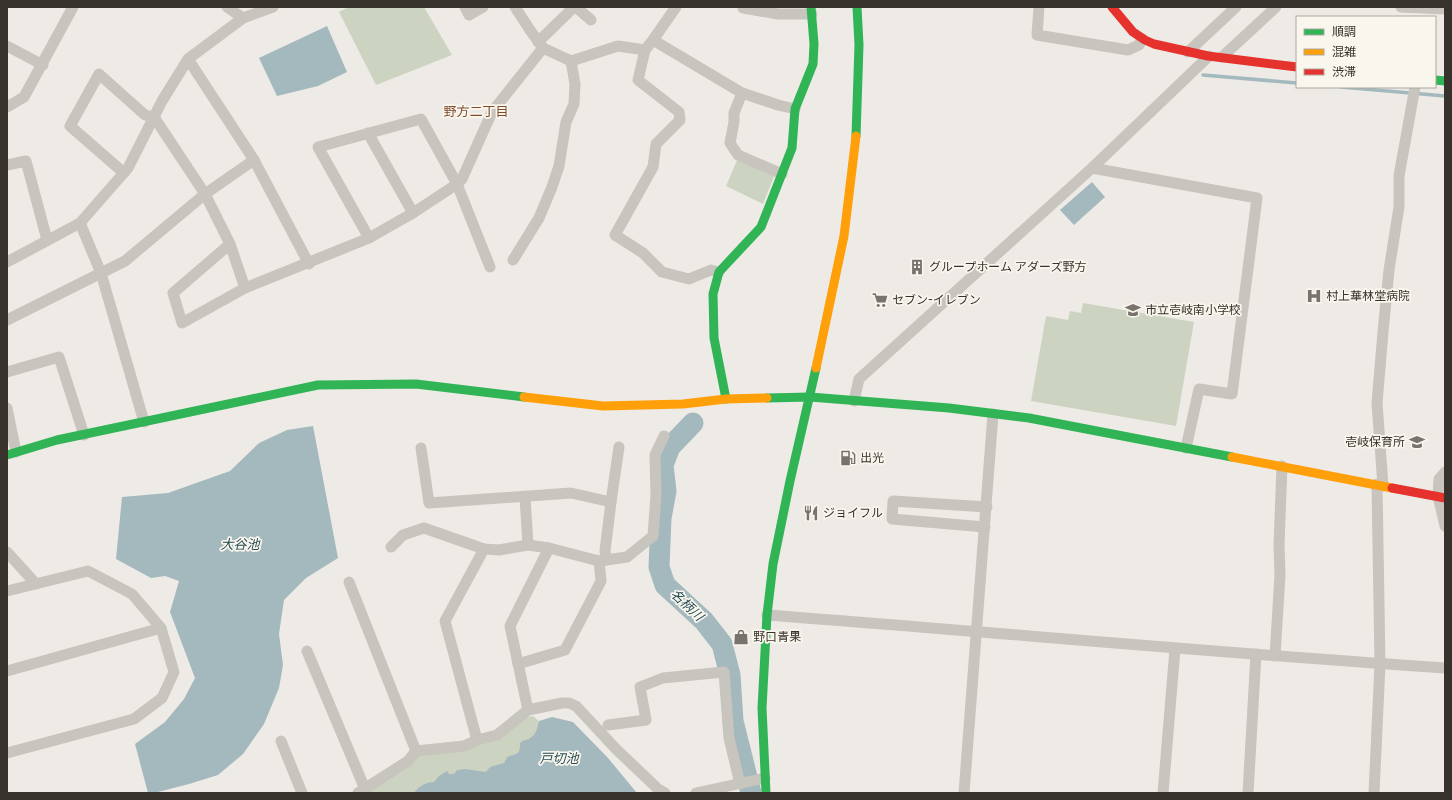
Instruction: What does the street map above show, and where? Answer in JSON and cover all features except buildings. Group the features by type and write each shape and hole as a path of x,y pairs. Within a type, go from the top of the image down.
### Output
{"street":[{"path":"227,7 243,18"},
{"path":"7,262 80,223 128,168 162,101 188,59 243,18 273,7"},
{"path":"465,7 469,15 483,7"},
{"path":"515,7 540,45 571,61 618,46 644,50"},
{"path":"230,244 173,293 182,323 245,288 309,264 369,238 413,213 457,184 462,179 492,112 540,45 575,7 591,20"},
{"path":"676,7 653,40 644,50 638,80 679,112 680,120 656,144 653,167 615,235 643,253 662,272 689,279 711,270 719,272"},
{"path":"766,793 762,708 766,615 773,564 790,481 810,397 844,236 856,133 859,45 857,7"},
{"path":"1038,7 1037,35 1128,50 1139,45 1142,39"},
{"path":"1112,7 1120,19 1142,39 1156,45 1209,56 1296,67"},
{"path":"1188,52 1236,7"},
{"path":"1222,57 1276,7"},
{"path":"1401,7 1421,13 1445,10"},
{"path":"7,107 24,97 43,65 72,8"},
{"path":"726,399 714,338 713,294 719,272 761,227 792,148 795,108 813,64 814,44 812,11 778,14 743,8"},
{"path":"653,40 742,93 778,105 795,108"},
{"path":"7,46 43,65"},
{"path":"854,401 859,379 1092,168 1209,56"},
{"path":"188,59 254,160 309,264"},
{"path":"513,260 539,218 559,166 566,122 574,104 575,84 571,61"},
{"path":"124,173 70,126 100,74 145,115 154,117 205,194 230,244 245,288"},
{"path":"1374,793 1380,664 1380,485 1377,403 1389,270 1399,207 1399,176 1415,91"},
{"path":"742,93 734,113 730,143 738,156 782,174"},
{"path":"369,238 318,147 421,119 457,184 490,267"},
{"path":"368,133 413,213"},
{"path":"7,320 125,261 205,194 254,160"},
{"path":"7,165 26,161 48,240"},
{"path":"1092,168 1257,198 1232,394 1199,389 1186,448"},
{"path":"80,223 101,273 144,422"},
{"path":"7,372 60,357 84,435"},
{"path":"7,408 12,454 57,440 318,385 416,384 603,406 683,404 726,399 810,397 949,408 1030,418 1442,497"},
{"path":"964,793 994,414"},
{"path":"391,547 403,535 424,528 484,548 499,550 528,545 549,548 602,560 627,557 653,536 656,495 655,456 664,436"},
{"path":"518,664 565,650 600,581 619,447"},
{"path":"421,448 429,503 571,493 611,502"},
{"path":"1275,656 1280,575 1279,545 1282,466"},
{"path":"1445,472 1439,479 1445,526"},
{"path":"525,497 528,545"},
{"path":"985,527 892,519 893,501 987,507"},
{"path":"477,740 446,620 484,548"},
{"path":"528,710 510,626 549,548"},
{"path":"7,552 36,584"},
{"path":"7,591 88,570 132,594 161,628 174,672 162,698 134,719 7,753"},
{"path":"349,582 416,751"},
{"path":"766,615 1275,656 1445,668"},
{"path":"7,671 161,628"},
{"path":"1163,793 1175,648"},
{"path":"307,651 362,791 408,760 416,751 464,746 477,740 497,735 528,710 562,703 576,706 616,749 658,789 665,793"},
{"path":"1248,793 1256,654"},
{"path":"608,725 646,720 640,688 663,678 724,672 729,738 740,784"},
{"path":"281,741 302,793"},
{"path":"696,793 765,778"}],"green space":[{"path":"349,7 424,7 452,55 376,85 339,12"},
{"path":"738,158 775,174 763,204 726,186"},
{"path":"1083,303 1194,322 1176,426 1031,401 1046,316 1068,320 1070,311 1081,313"},
{"path":"533,716 541,723 541,729 526,751 488,775 423,793 364,793 419,755 461,750 526,717"}],"water":[{"path":"327,26 347,72 318,86 277,96 259,58"},
{"path":"1092,182 1105,197 1074,225 1060,210"},
{"name":"大谷池","path":"313,426 338,558 306,578 284,600 279,634 283,665 279,688 264,724 243,754 218,775 154,793 148,793 135,744 165,722 184,699 195,678 170,612 179,581 165,576 151,578 116,559 122,497 168,493 230,471 259,443 287,430"},
{"name":"戸切池","path":"552,717 573,722 608,758 637,793 414,793 423,785 434,782 439,776 447,771 449,774 454,774 457,770 465,769 486,772 490,767 504,763 507,757 519,752 520,743 534,735 539,721"}],"waterway":[{"path":"1203,75 1296,83"},
{"path":"1353,88 1445,96"},
{"name":"名柄川","path":"693,423 670,447 663,465 666,491 661,518 659,567 665,585 704,621 722,644 730,675 733,721 751,793"}],"traffic: fast":[{"path":"726,399 714,338 713,294 719,272 761,227 792,148 795,109 813,64 814,44 811,7"},
{"path":"856,136 859,45 857,7"},
{"path":"1436,80 1445,81"},
{"path":"766,793 762,708 767,615 773,564 816,368"},
{"path":"7,455 57,440 318,385 416,384 524,397"},
{"path":"767,398 810,397 949,408 1029,418 1232,457"}],"traffic: slow":[{"path":"816,368 844,236 856,136"},
{"path":"524,397 603,406 683,404 726,399 767,398"},
{"path":"1232,457 1392,488"}],"traffic: jam":[{"path":"1112,7 1133,32 1154,44 1208,56 1296,67"},
{"path":"1392,488 1445,498"}],"place":[{"name":"グループホーム アダーズ野方","path":"917,267"},
{"name":"村上華林堂病院","path":"1314,296"},
{"name":"セブン-イレブン","path":"880,300"},
{"name":"市立壱岐南小学校","path":"1133,310"},
{"name":"壱岐保育所","path":"1417,442"},
{"name":"出光","path":"848,458"},
{"name":"ジョイフル","path":"811,513"},
{"name":"野口青果","path":"741,637"}],"district":[{"name":"野方二丁目","path":"476,111"}]}
